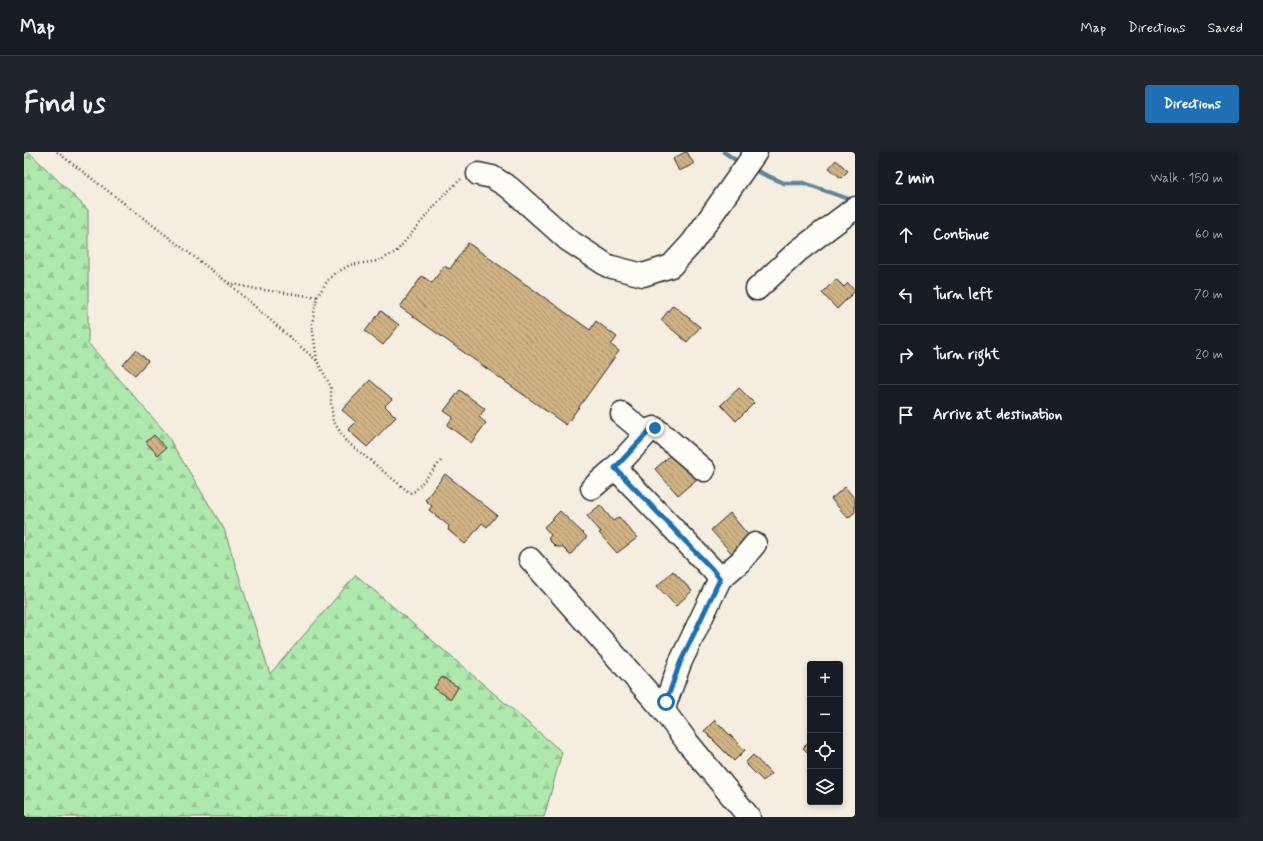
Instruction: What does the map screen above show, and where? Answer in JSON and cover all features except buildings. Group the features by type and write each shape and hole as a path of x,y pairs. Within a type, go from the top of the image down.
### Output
{"street":[{"path":"478,174 492,177 510,188 568,240 608,266 643,275 671,266 692,243 756,152"},
{"path":"757,289 798,251 855,208"},
{"path":"622,414 646,434"},
{"path":"592,488 615,468 651,429 655,428 704,470"},
{"path":"615,468 720,579"},
{"path":"664,711 680,663 720,579 741,561 755,544"},
{"path":"530,559 664,711 688,743 749,817"}],"path":[{"path":"57,152 227,282 317,361 331,387 333,420 345,440 410,493 415,491 441,461"},
{"path":"317,361 312,324 317,297 328,280 334,274 350,265 378,261 396,252 442,197 459,180 468,175 478,174"},
{"path":"227,282 256,290 317,297"}],"green space":[{"path":"24,152 29,152 88,210 88,343 165,432 224,529 270,674 356,575 562,752 544,817 24,817"}],"waterway":[{"path":"724,152 737,161"},
{"path":"752,169 784,183 804,183 854,201"}],"route":[{"path":"655,428 651,429 615,468 720,579 680,663 666,702"}]}
